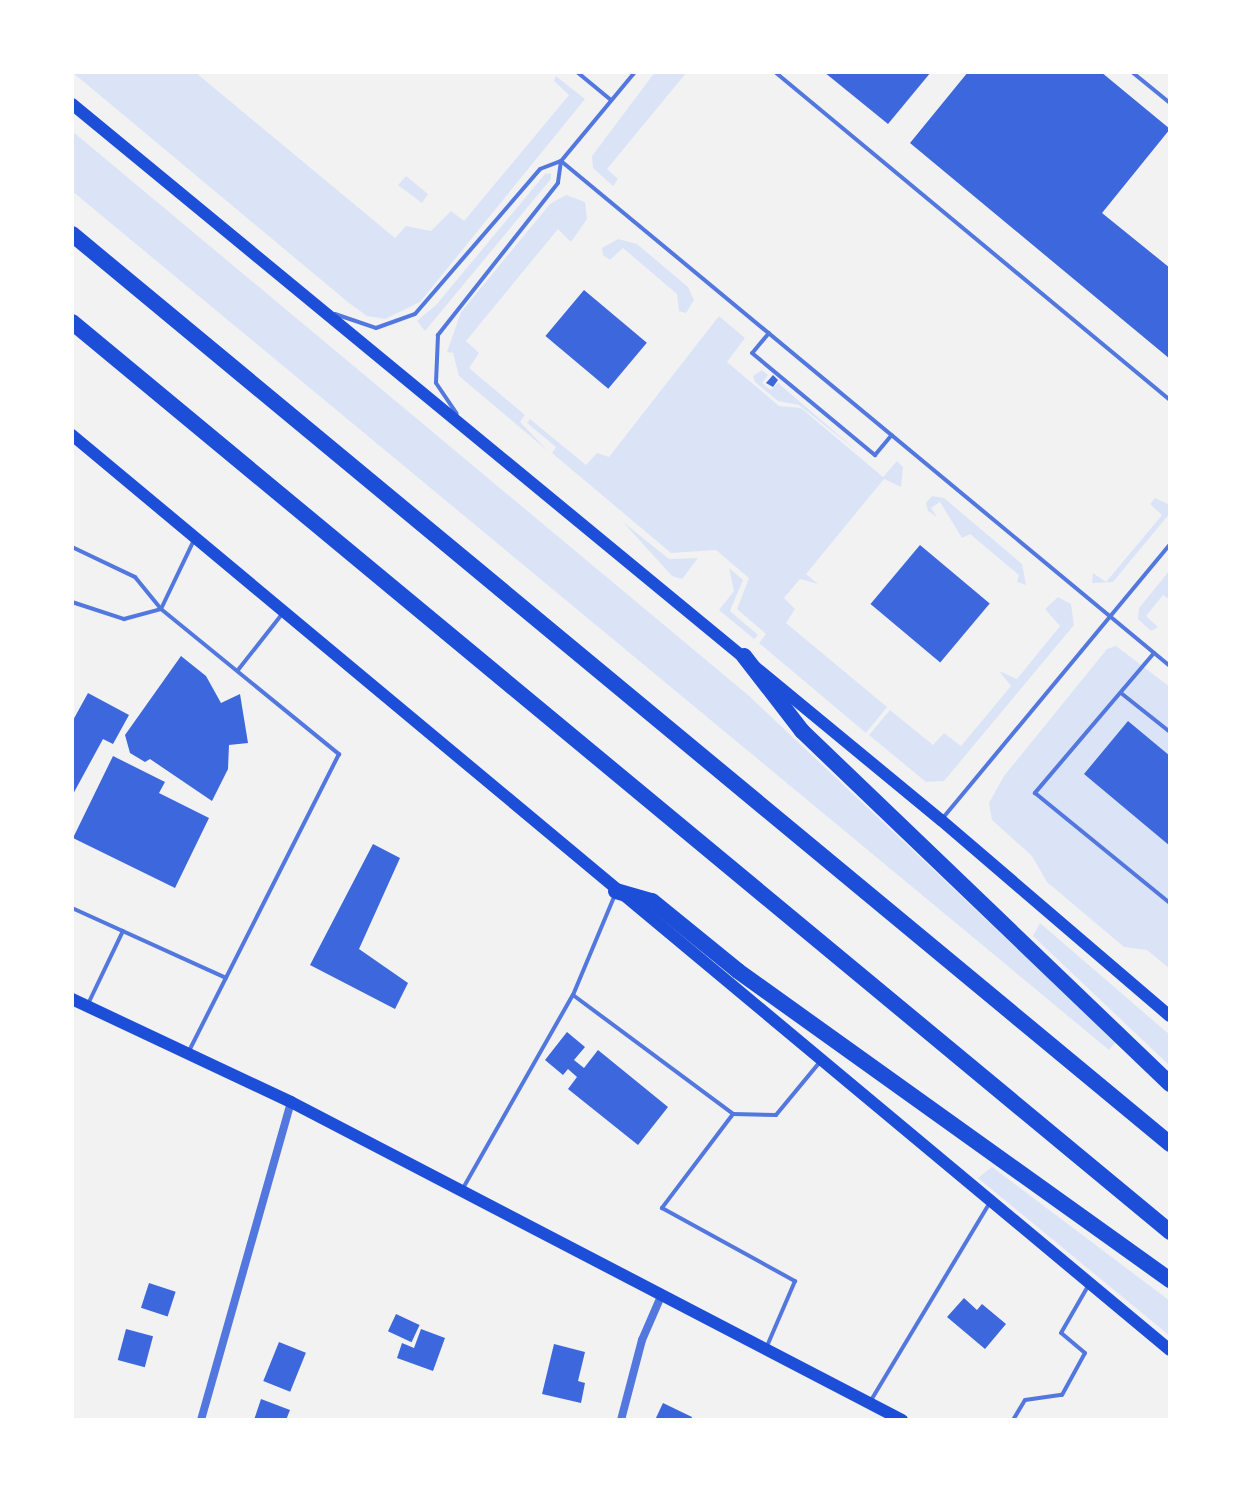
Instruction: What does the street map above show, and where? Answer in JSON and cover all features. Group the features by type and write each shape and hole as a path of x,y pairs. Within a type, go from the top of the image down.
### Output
{"highway":[{"path":"72,234 1170,1144"},
{"path":"72,322 1170,1232"},
{"path":"744,656 802,731 1170,1084"},
{"path":"616,891 652,901 738,971 1170,1280"}],"main road":[{"path":"72,104 511,470 744,656 1170,1016"},
{"path":"72,435 196,535 283,612 616,891 1170,1350"},
{"path":"72,999 291,1102 902,1420"}],"street":[{"path":"201,1420 291,1102"},
{"path":"621,1420 642,1340 662,1294"}],"lane":[{"path":"577,72 611,100"},
{"path":"294,288 359,326 398,323 433,297 540,169 561,161 635,72"},
{"path":"775,72 1170,400"},
{"path":"1132,72 1170,103"},
{"path":"561,161 1170,666"},
{"path":"511,470 441,394 434,373 434,346 451,312 558,183 561,161"},
{"path":"769,333 752,353 875,455 892,435"},
{"path":"72,602 124,619 161,609 196,535"},
{"path":"941,820 1170,544"},
{"path":"72,547 135,577 161,609 339,754 188,1053"},
{"path":"237,671 283,612"},
{"path":"1154,653 1035,793 1170,903"},
{"path":"1121,693 1170,732"},
{"path":"461,1190 573,995 616,891"},
{"path":"72,908 226,978"},
{"path":"87,1007 123,931"},
{"path":"573,995 733,1114 776,1115 821,1061"},
{"path":"733,1114 662,1208 795,1281 766,1348"},
{"path":"870,1403 990,1202"},
{"path":"1013,1420 1025,1400 1062,1395 1085,1353 1061,1333 1090,1284"}],"shaded area":[{"path":"72,72 195,72 395,238 406,226 431,231 451,211 464,221 569,95 554,81 556,76 585,99 420,302 385,319 367,316 349,303"},
{"path":"655,72 687,72 607,169 618,179 613,186 593,168 592,156"},
{"path":"72,131 748,695 1116,1042 1109,1050 72,191"},
{"path":"551,173 551,179 425,331 417,321 436,305 545,174"},
{"path":"406,176 428,194 422,203 398,185"},
{"path":"566,195 585,202 587,219 571,242 558,229 466,341 479,353 469,368 525,415 520,422 548,451 459,376 453,353 447,352 461,312 550,204"},
{"path":"618,239 637,244 688,287 694,300 686,313 679,311 677,294 623,248 610,260 603,255 602,248"},
{"path":"719,316 745,338 727,362 779,406 801,408 883,477 897,461 903,467 901,487 884,479 806,574 818,584 800,579 784,598 795,609 786,623 887,707 866,733 759,643 766,634 737,609 749,578 716,550 671,553 552,453 556,447 527,423 530,419 586,465 597,453 609,457"},
{"path":"762,370 768,375 762,383 771,390 778,383 856,450 799,405 778,401 755,382 753,376"},
{"path":"932,496 944,498 1022,564 1026,585 1017,582 1019,575 970,534 962,538 940,502 931,508 937,517 928,511 926,503"},
{"path":"1155,498 1170,505 1170,513 1113,582 1092,583 1093,573 1106,582 1162,515 1150,504"},
{"path":"623,522 669,559 698,558 682,579 672,576"},
{"path":"729,568 743,580 730,611 758,635 754,639 719,610 734,591"},
{"path":"1170,570 1170,600 1163,595 1146,616 1158,627 1151,631 1138,619 1139,608"},
{"path":"1058,597 1071,604 1074,625 944,781 926,782 869,735 890,710 933,745 944,733 961,746 1011,686 999,671 1017,679 1060,626 1045,609"},
{"path":"1116,646 1170,687 1170,969 1147,950 1124,947 1047,882 1032,856 992,820 989,803 1004,776 1107,649"},
{"path":"1040,923 1170,1035 1170,1066 1033,936"},
{"path":"992,1167 1170,1301 1170,1336 978,1178"}],"building":[{"path":"824,72 931,72 888,124"},
{"path":"968,72 1101,72 1170,129 1102,213 1170,268 1170,359 910,143"},
{"path":"584,290 647,343 608,389 545,336"},
{"path":"773,375 778,380 773,387 766,383"},
{"path":"920,545 990,603 940,662 871,604"},
{"path":"181,656 206,676 221,703 240,694 248,743 229,745 228,769 212,801 150,759 145,762 130,753 125,735"},
{"path":"88,693 129,715 113,744 103,739 72,796 72,722"},
{"path":"1128,721 1170,756 1170,846 1084,774"},
{"path":"113,756 165,782 159,793 209,818 175,888 73,838"},
{"path":"373,844 400,858 359,949 408,983 395,1009 310,965"},
{"path":"567,1032 585,1047 574,1060 584,1068 598,1050 668,1107 638,1145 568,1089 577,1077 568,1069 563,1075 545,1060"},
{"path":"149,1283 176,1292 168,1316 141,1308"},
{"path":"964,1298 977,1310 982,1304 1006,1324 985,1349 947,1317"},
{"path":"396,1314 420,1325 412,1342 388,1331"},
{"path":"126,1329 153,1336 145,1367 118,1360"},
{"path":"421,1329 445,1338 433,1371 397,1358 402,1343 414,1348"},
{"path":"279,1342 306,1353 290,1392 263,1381"},
{"path":"554,1344 585,1352 578,1381 585,1383 581,1403 542,1394"},
{"path":"261,1399 290,1410 286,1420 254,1420"},
{"path":"663,1403 692,1417 691,1420 655,1420"}]}
